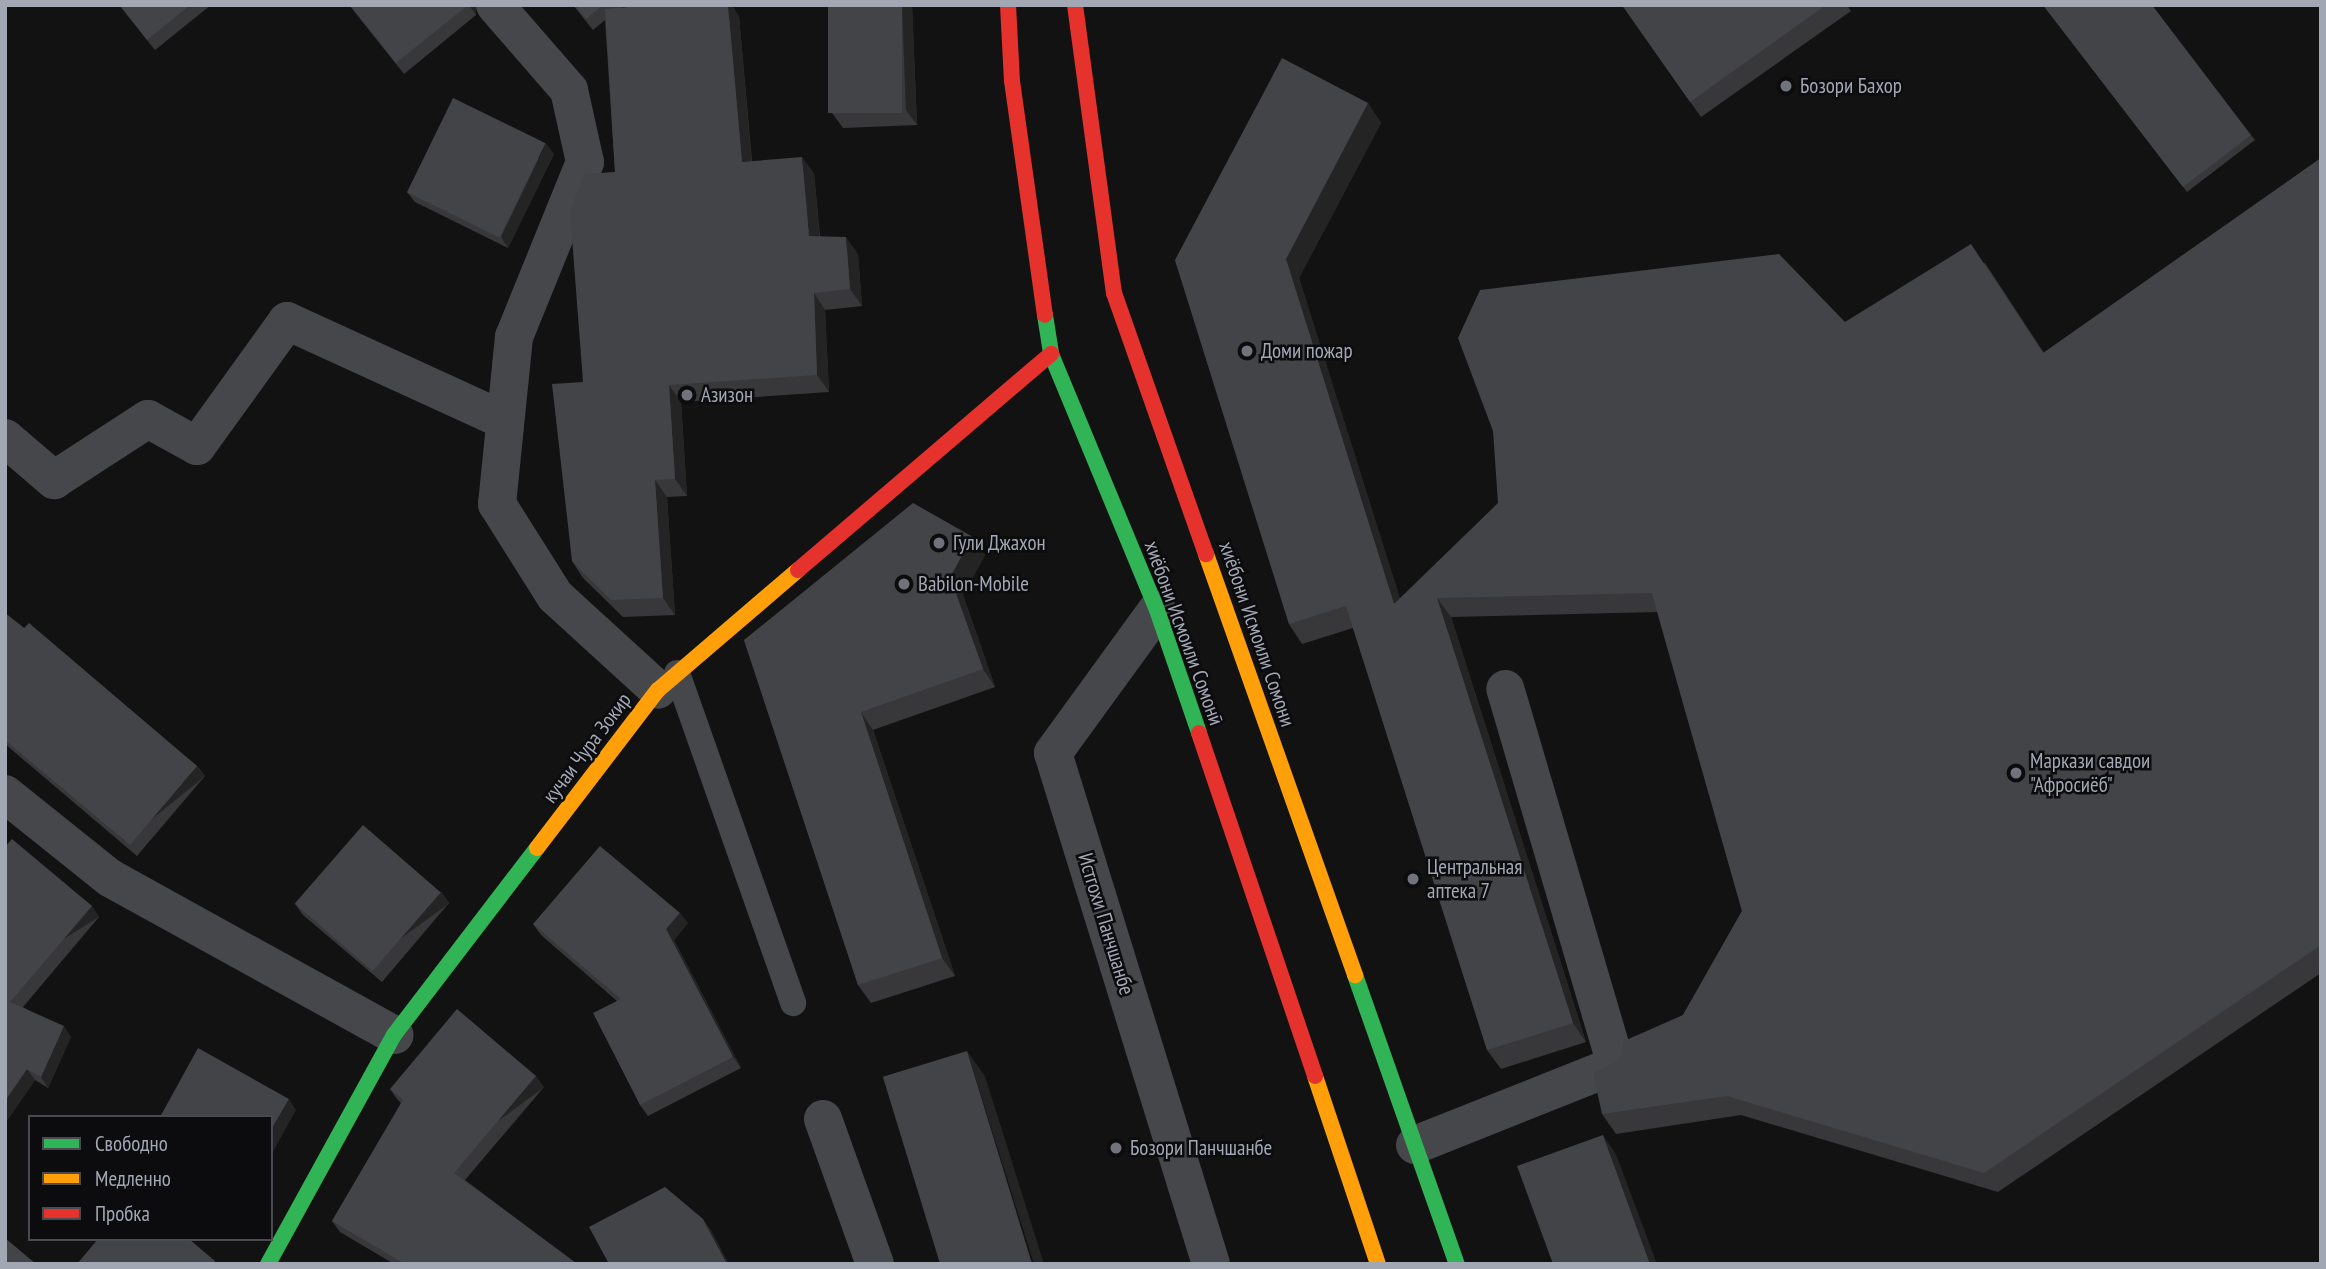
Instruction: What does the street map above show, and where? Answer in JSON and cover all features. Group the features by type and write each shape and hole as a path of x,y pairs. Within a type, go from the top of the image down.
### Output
{"main road":[{"name":"хиёбони Исмоили Сомонӣ","path":"1008,5 1012,81 1051,354 1157,610 1378,1264"},
{"name":"хиёбони Исмоили Сомони","path":"1074,5 1114,293 1457,1264"},
{"name":"кучаи Чура Зокир","path":"268,1264 394,1035 667,681 1051,354"}],"street":[{"path":"495,5 569,90 585,162 514,337 501,419 497,504 555,596 667,681"},
{"path":"5,438 54,480 148,419 197,446 287,321 501,419"},
{"name":"Истгохи Панчшанбе","path":"1157,610 1053,753 1210,1264"},
{"path":"1416,1145 1616,1065 1505,689"},
{"path":"5,794 110,878 394,1035"},
{"path":"823,1119 875,1264"}],"lane":[{"path":"667,681 793,1003"}],"building":[{"path":"120,5 190,5 147,40"},
{"path":"350,5 468,5 396,63"},
{"path":"575,5 603,5 586,19"},
{"name":"Азизон","path":"651,5 728,5 742,162 802,157 809,236 846,237 850,289 814,293 817,375 669,385 675,479 655,480 663,598 611,600 572,561 552,384 583,382 570,211 585,174 615,172 605,9"},
{"path":"828,5 902,5 902,113 828,113"},
{"path":"1622,5 1826,5 1690,102"},
{"path":"2043,5 2152,5 2251,135 2183,187"},
{"name":"Маркази савдои \"Афросиёб\"","path":"1282,58 1368,103 1286,259 1394,604 1498,503 1493,431 1458,338 1480,290 1779,254 1845,322 1971,244 2043,353 2321,158 2321,945 1984,1173 1727,1096 1602,1114 1593,1073 1619,1060 1624,1041 1683,1015 1742,911 1652,593 1437,598 1573,1023 1487,1050 1346,606 1289,624 1175,260"},
{"path":"453,98 546,143 500,238 407,192"},
{"path":"913,503 973,537 950,577 983,669 861,712 942,958 858,985 744,640"},
{"path":"5,613 24,628 29,623 197,766 130,845 5,740"},
{"path":"363,825 441,893 373,971 295,903"},
{"path":"12,839 92,906 10,1002 64,1026 41,1077 27,1069 5,1101 5,847"},
{"path":"600,846 680,913 666,929 733,1057 640,1105 593,1013 621,999 533,924"},
{"path":"457,1009 536,1076 454,1173 576,1264 405,1264 332,1221 403,1100 390,1089"},
{"path":"198,1048 289,1099 273,1127 273,1115 161,1115"},
{"path":"967,1051 1032,1264 940,1264 883,1077"},
{"path":"1603,1135 1650,1264 1553,1264 1517,1166"},
{"path":"665,1187 703,1219 727,1264 609,1264 589,1227"},
{"path":"5,1238 36,1264 5,1264"},
{"path":"96,1241 191,1241 215,1261 214,1264 77,1264"}],"traffic: fast":[{"path":"1045,315 1051,354 1157,610 1199,733"},
{"path":"268,1264 394,1035 537,848"},
{"path":"1355,975 1457,1264"}],"traffic: slow":[{"path":"1206,554 1355,975"},
{"path":"537,848 658,690 798,570"},
{"path":"1315,1076 1378,1264"}],"traffic: jam":[{"path":"1008,5 1012,81 1045,315"},
{"path":"1075,5 1114,293 1206,554"},
{"path":"798,570 1051,354"},
{"path":"1199,733 1315,1076"}],"place":[{"name":"Бозори Бахор","path":"1786,86"},
{"name":"Доми пожар","path":"1247,351"},
{"name":"Азизон","path":"687,395"},
{"name":"Гули Джахон","path":"939,543"},
{"name":"Babilon-Mobile","path":"904,584"},
{"name":"Маркази савдои \"Афросиёб\"","path":"2016,773"},
{"name":"Центральная аптека 7","path":"1413,879"},
{"name":"Бозори Панчшанбе","path":"1116,1148"}]}
